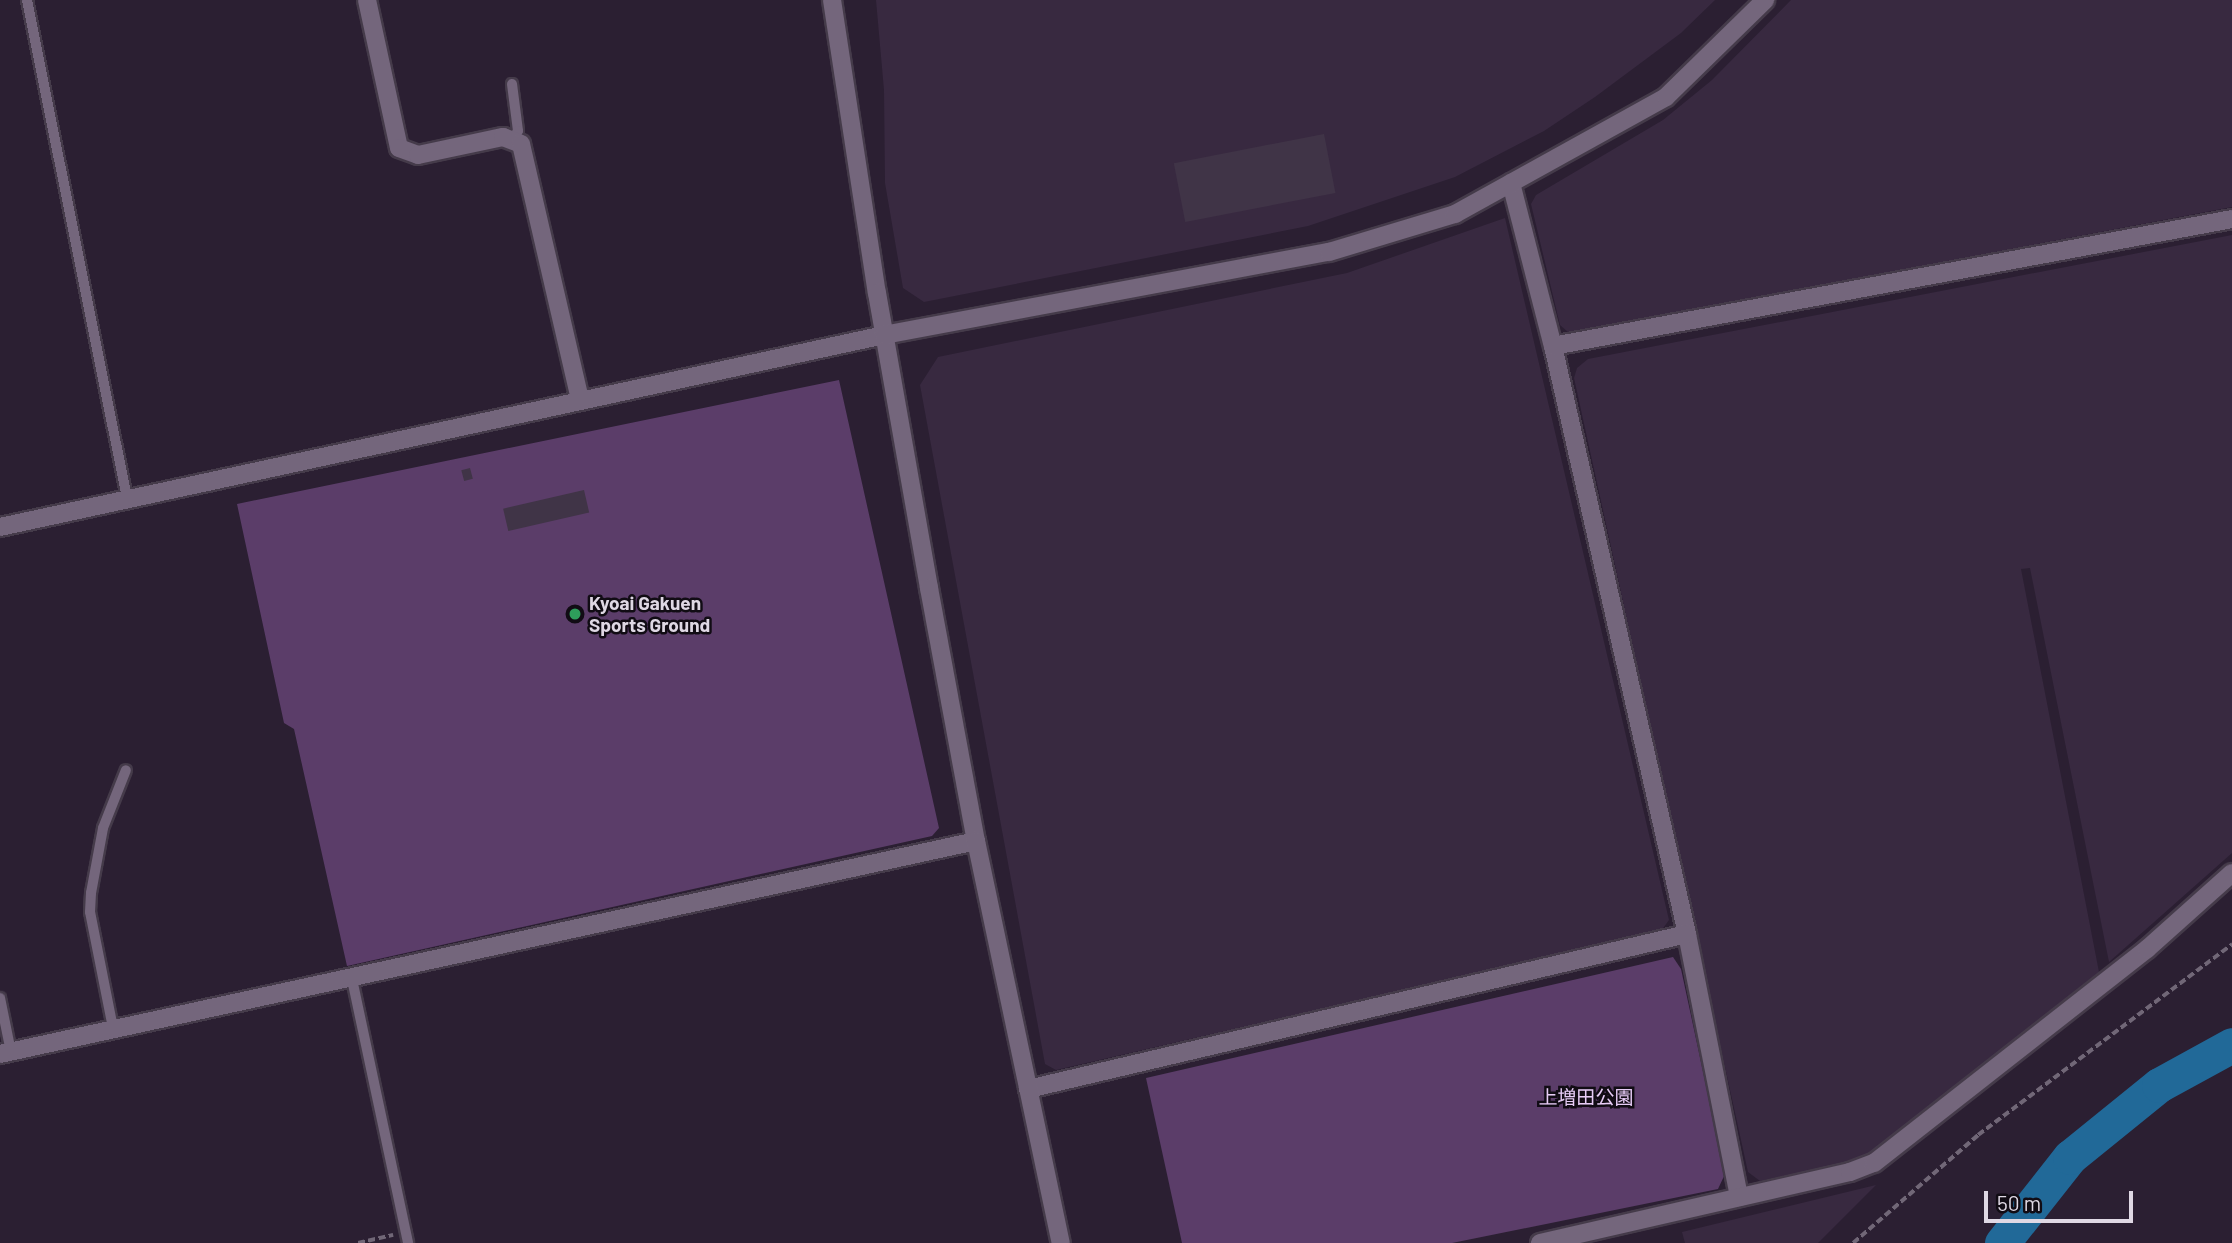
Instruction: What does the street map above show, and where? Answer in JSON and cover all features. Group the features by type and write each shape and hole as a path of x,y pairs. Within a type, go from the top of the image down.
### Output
{"street":[{"path":"367,0 399,148 418,155 514,137 524,152 580,400"},
{"path":"832,0 884,335 976,841 1061,1243"},
{"path":"0,527 884,335 1329,252 1455,214 1666,97 1765,0"},
{"path":"1511,183 1553,346 1687,934 1739,1197"},
{"path":"1553,346 2232,219"},
{"path":"6,1053 976,841"},
{"path":"1544,1243 1850,1172 1892,1151 2147,949 2232,873"},
{"path":"1028,1088 1687,934"}],"lane":[{"path":"27,0 127,498"},
{"path":"512,84 518,131 514,137"},
{"path":"113,1028 90,912 103,828 126,770"},
{"path":"352,979 406,1238"},
{"path":"0,998 6,1053"}],"path":[{"path":"1853,1243 1978,1135 2232,944"},
{"path":"358,1243 406,1238"}],"shaded area":[{"path":"876,0 1715,0 1681,33 1595,97 1544,131 1455,177 1308,226 924,302 903,288 885,183 884,90"},
{"path":"1791,0 2232,0 2232,207 1569,333 1560,325 1531,204 1536,195 1663,120 1712,80"},
{"path":"1505,218 1669,920 1661,931 1056,1070 1045,1064 920,385 938,357 1347,273"},
{"path":"2232,235 2232,853 2109,962 2030,568 2021,569 2099,972 1872,1152 1848,1162 1760,1181 1748,1172 1574,378 1577,368 1588,359"},
{"path":"1876,1185 1818,1243 1685,1243 1682,1232"}],"green space":[{"name":"Kyoai Gakuen Sports Ground","path":"839,380 939,828 932,836 347,966 294,729 284,723 237,504"},
{"name":"上増田公園","path":"1673,957 1681,969 1725,1174 1718,1189 1452,1243 1182,1243 1146,1078"}],"building":[{"path":"1324,134 1335,193 1185,222 1174,163"},
{"path":"470,468 473,479 464,481 461,470"},
{"path":"584,490 589,512 508,531 503,509"}],"waterway":[{"path":"2002,1243 2070,1157 2159,1085 2232,1045"}],"place":[{"name":"Kyoai Gakuen Sports Ground","path":"575,614"}]}
